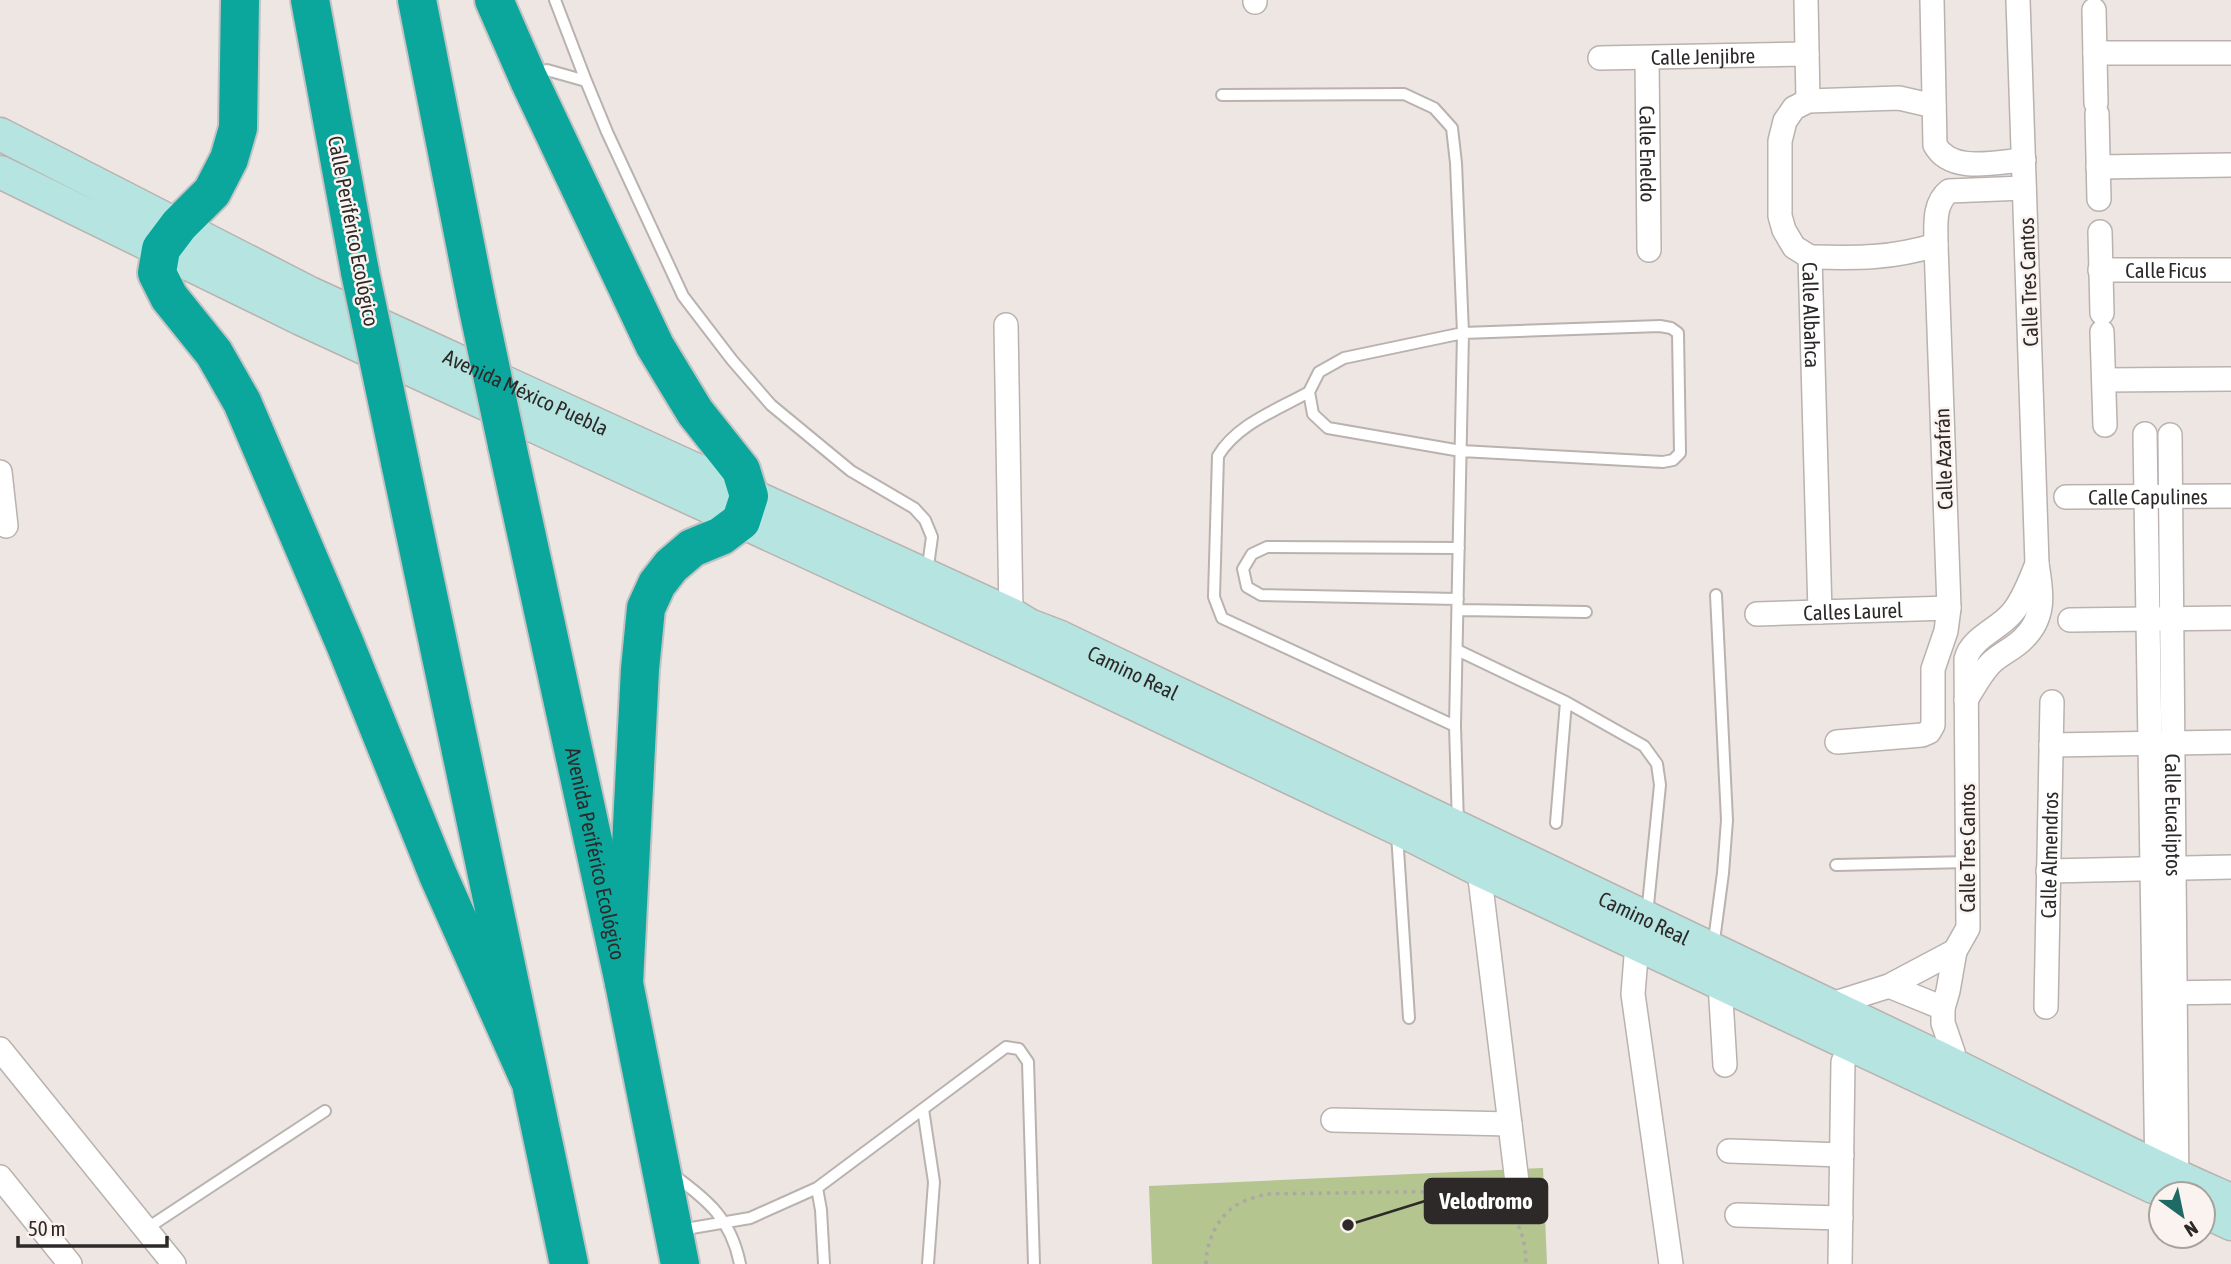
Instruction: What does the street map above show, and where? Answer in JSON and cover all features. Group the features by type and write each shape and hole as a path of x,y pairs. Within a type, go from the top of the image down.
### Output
{"highway":[{"path":"240,0 238,128 229,159 212,192 170,237 157,272 169,297 214,354 242,402 345,644 438,875 528,1077 569,1264"},
{"name":"Calle Periférico Ecológico","path":"310,0 360,272 528,1077"},
{"name":"Avenida Periférico Ecológico","path":"417,0 477,304 624,982 677,1247"},
{"path":"494,0 656,346 695,412 741,470 745,508 721,536 692,548 671,566 657,584 646,608 640,669 624,982"}],"street":[{"path":"1805,0 1808,101 1899,99 1934,106"},
{"path":"1931,0 1935,145 1940,154 1948,160 1970,163 2024,160"},
{"name":"Calle Tres Cantos","path":"1955,1079 1943,1008 1955,951 1968,928 1968,652 2011,614 2022,598 2037,564 2018,0"},
{"path":"2094,10 2099,199"},
{"path":"2095,53 2231,53"},
{"name":"Calle Jenjibre","path":"1600,58 1807,54"},
{"name":"Calle Eneldo","path":"1647,58 1649,250"},
{"name":"Calle Albahca","path":"1808,101 1794,108 1785,121 1780,141 1780,216 1784,230 1794,247 1810,257 1820,612"},
{"name":"Avenida México Puebla","path":"0,134 170,237"},
{"path":"1970,163 1972,190 2025,188"},
{"path":"2098,167 2231,165"},
{"name":"Avenida México Puebla","path":"0,172 310,293 745,508 1053,650"},
{"name":"Calle Azafrán","path":"1836,741 1922,735 1929,732 1933,725 1933,669 1946,631 1949,608 1937,209 1941,198 1949,191 1972,190"},
{"path":"2100,232 2105,425"},
{"path":"1810,257 1871,258 1936,245"},
{"name":"Calle Ficus","path":"2101,270 2231,270"},
{"path":"1006,325 1007,628"},
{"path":"2104,380 2231,379"},
{"name":"Calle Eucaliptos","path":"2145,434 2148,620 2161,743"},
{"name":"Calle Eucaliptos","path":"2167,1180 2161,743 2171,619 2169,435"},
{"path":"0,472 6,526"},
{"name":"Calle Capulines","path":"2066,497 2231,496"},
{"name":"Calles Laurel","path":"1757,614 1949,608"},
{"path":"2070,620 2231,618"},
{"name":"Camino Real","path":"1053,650 1479,870 1642,932"},
{"name":"Camino Real","path":"1053,650 1458,830 1851,1045 1955,1079"},
{"name":"Calle Almendros","path":"2046,1007 2052,702"},
{"path":"2051,745 2231,742"},
{"path":"2048,871 2231,867"},
{"path":"1479,870 1517,1182"},
{"path":"1642,932 1633,994 1671,1264"},
{"path":"1829,1006 1889,986 1955,951"},
{"path":"1711,970 1725,1065"},
{"name":"Camino Real","path":"1711,970 1829,1006 1955,1079 2159,1180"},
{"path":"1889,986 1943,1008"},
{"path":"2164,993 2231,992"},
{"path":"1840,1264 1843,1062 1851,1045"},
{"path":"0,1049 174,1264"},
{"path":"1333,1119 1510,1124"},
{"path":"1729,1151 1842,1155"},
{"path":"0,1177 70,1264"},
{"path":"1737,1214 1841,1218"}],"lane":[{"path":"555,0 607,132 683,296 771,405 851,471 914,508 925,520 932,537 920,588"},
{"path":"529,79 547,70 586,81"},
{"path":"1222,95 1404,94 1434,108 1452,128 1463,333 1455,726 1458,830"},
{"path":"1309,392 1313,414 1328,428 1461,451 1663,462 1673,460 1680,453 1678,333 1671,328 1463,333 1344,358 1319,372 1309,392 1238,432 1227,441 1218,456 1214,597 1222,618 1455,726"},
{"path":"1459,548 1267,547 1252,554 1243,569 1247,587 1261,594 1586,612"},
{"path":"1711,970 1727,820 1716,595"},
{"path":"1457,650 1566,702 1644,746 1657,764 1660,785 1642,932"},
{"path":"1556,822 1566,702"},
{"path":"1396,828 1409,1018"},
{"path":"1836,865 1968,862"},
{"path":"677,1247 725,1223 750,1218 817,1188 1006,1047 1019,1049 1028,1062 1034,1264"},
{"path":"923,1109 934,1182 928,1264"},
{"path":"146,1229 325,1111"},
{"path":"660,1166 704,1197 725,1223 740,1264"},
{"path":"817,1188 824,1264"}],"path":[{"path":"1206,1264 1214,1229 1235,1206 1266,1194 1471,1191 1500,1203 1518,1224 1526,1247 1526,1264"}],"green space":[{"path":"1543,1168 1547,1264 1152,1264 1149,1186"}],"place":[{"name":"Velodromo","path":"1348,1225"}]}
